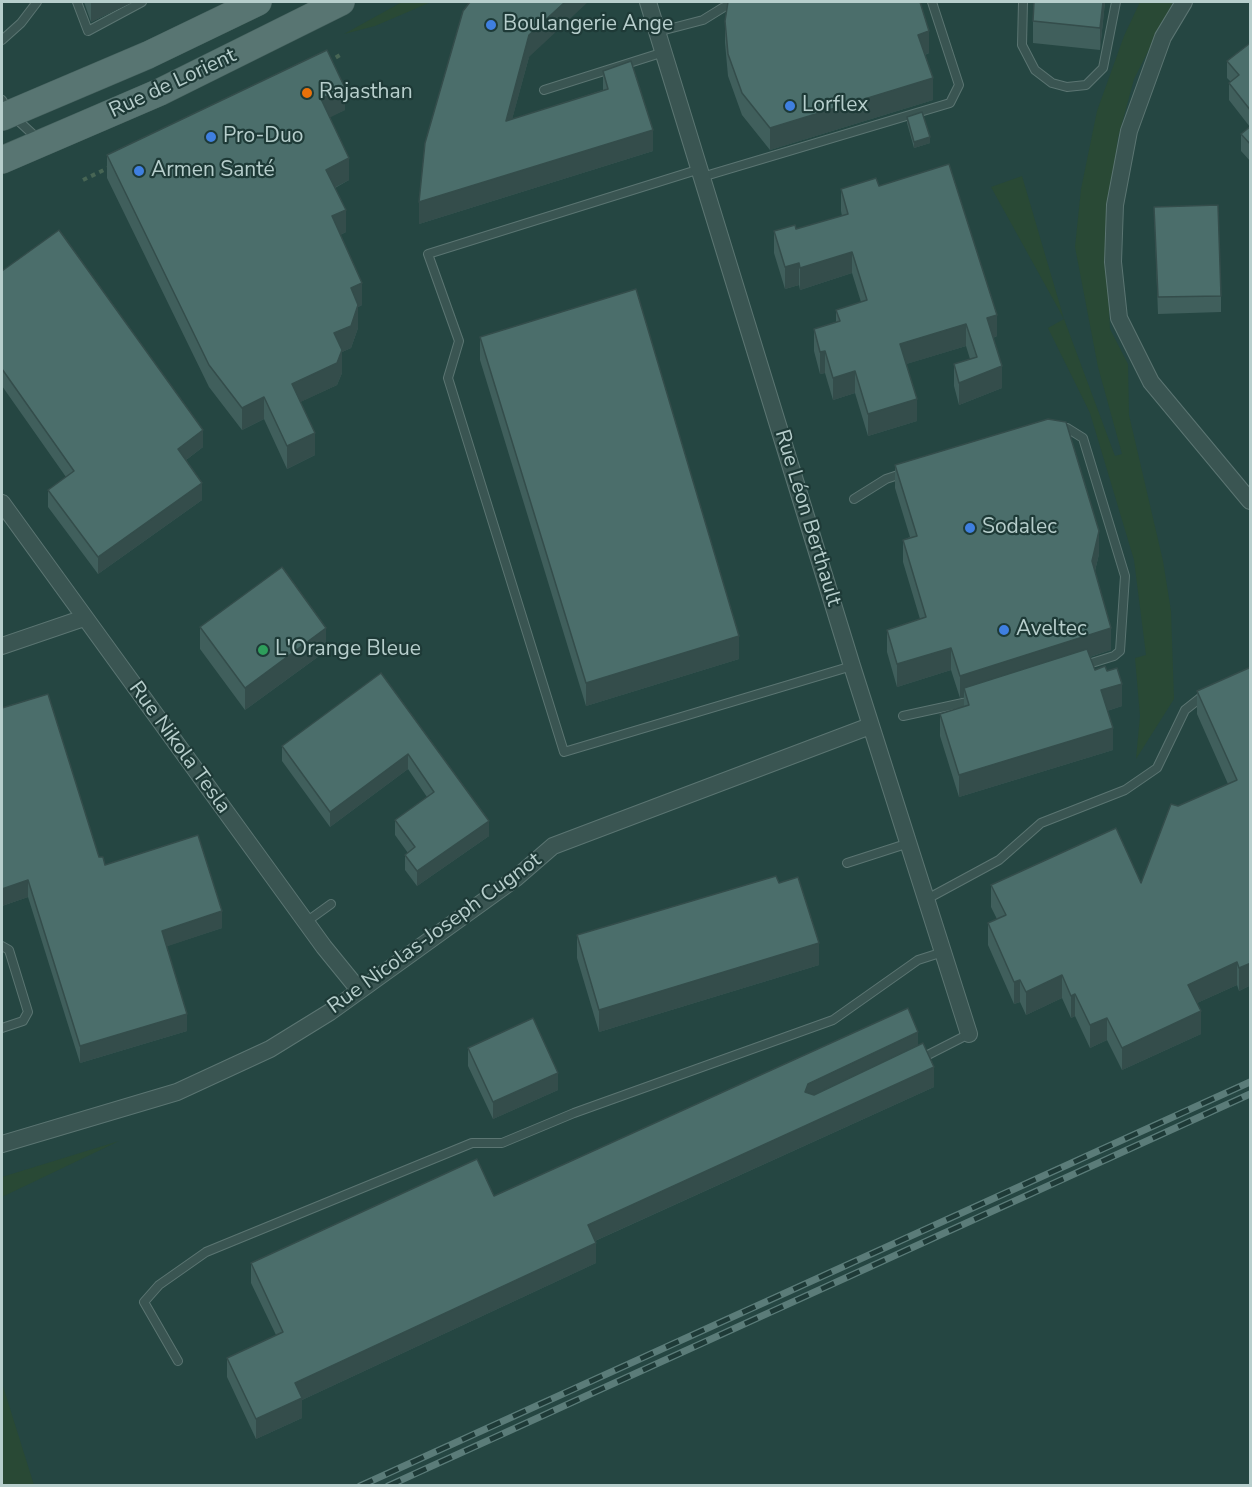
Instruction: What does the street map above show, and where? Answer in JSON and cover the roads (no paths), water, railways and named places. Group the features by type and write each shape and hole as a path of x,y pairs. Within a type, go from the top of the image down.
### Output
{"main road":[{"name":"Rue de Lorient","path":"5,110 148,55 258,2"},
{"name":"Rue de Lorient","path":"2,160 202,72 341,2"}],"street":[{"name":"Rue Léon Berthault","path":"648,2 870,726 969,1034"},
{"path":"1184,2 1163,37 1129,131 1115,205 1113,262 1119,318 1151,382 1251,501"},
{"name":"Rue Nikola Tesla","path":"2,503 306,922 359,990"},
{"path":"2,646 84,618"},
{"name":"Rue Nicolas-Joseph Cugnot","path":"2,1144 185,1088 270,1049 306,1029 516,878 553,846 870,726"}],"lane":[{"path":"2,40 37,2"},
{"path":"77,2 88,31 142,2"},
{"path":"657,32 703,20 724,7 740,2"},
{"path":"852,666 564,752 448,378 459,341 428,254 701,173 950,103 957,94 959,86 932,2"},
{"path":"1023,2 1022,45 1035,70 1052,83 1068,87 1086,86 1103,68 1116,2"},
{"path":"544,90 664,52"},
{"path":"5,110 42,144"},
{"path":"1047,427 1068,428 1083,438 1125,576 1120,651 1114,656 1069,670"},
{"path":"854,499 886,478 918,468"},
{"path":"927,899 999,860 1041,823 1125,789 1156,768 1185,710 1215,687"},
{"path":"903,716 979,699"},
{"path":"847,863 909,843"},
{"path":"306,922 331,904"},
{"path":"2,946 9,950 28,1012 23,1021 2,1028"},
{"path":"178,1361 144,1302 159,1285 206,1252 472,1143 502,1143 574,1113 833,1020 918,960 943,952"},
{"path":"904,1066 969,1034"}],"railway":[{"path":"360,1486 1250,1082"},
{"path":"388,1486 1250,1094"}],"place":[{"name":"Boulangerie Ange","path":"491,25"},
{"name":"Rajasthan","path":"307,93"},
{"name":"Lorflex","path":"790,106"},
{"name":"Pro-Duo","path":"211,137"},
{"name":"Armen Santé","path":"139,171"},
{"name":"Sodalec","path":"970,528"},
{"name":"Aveltec","path":"1004,630"},
{"name":"L'Orange Bleue","path":"263,650"}]}
